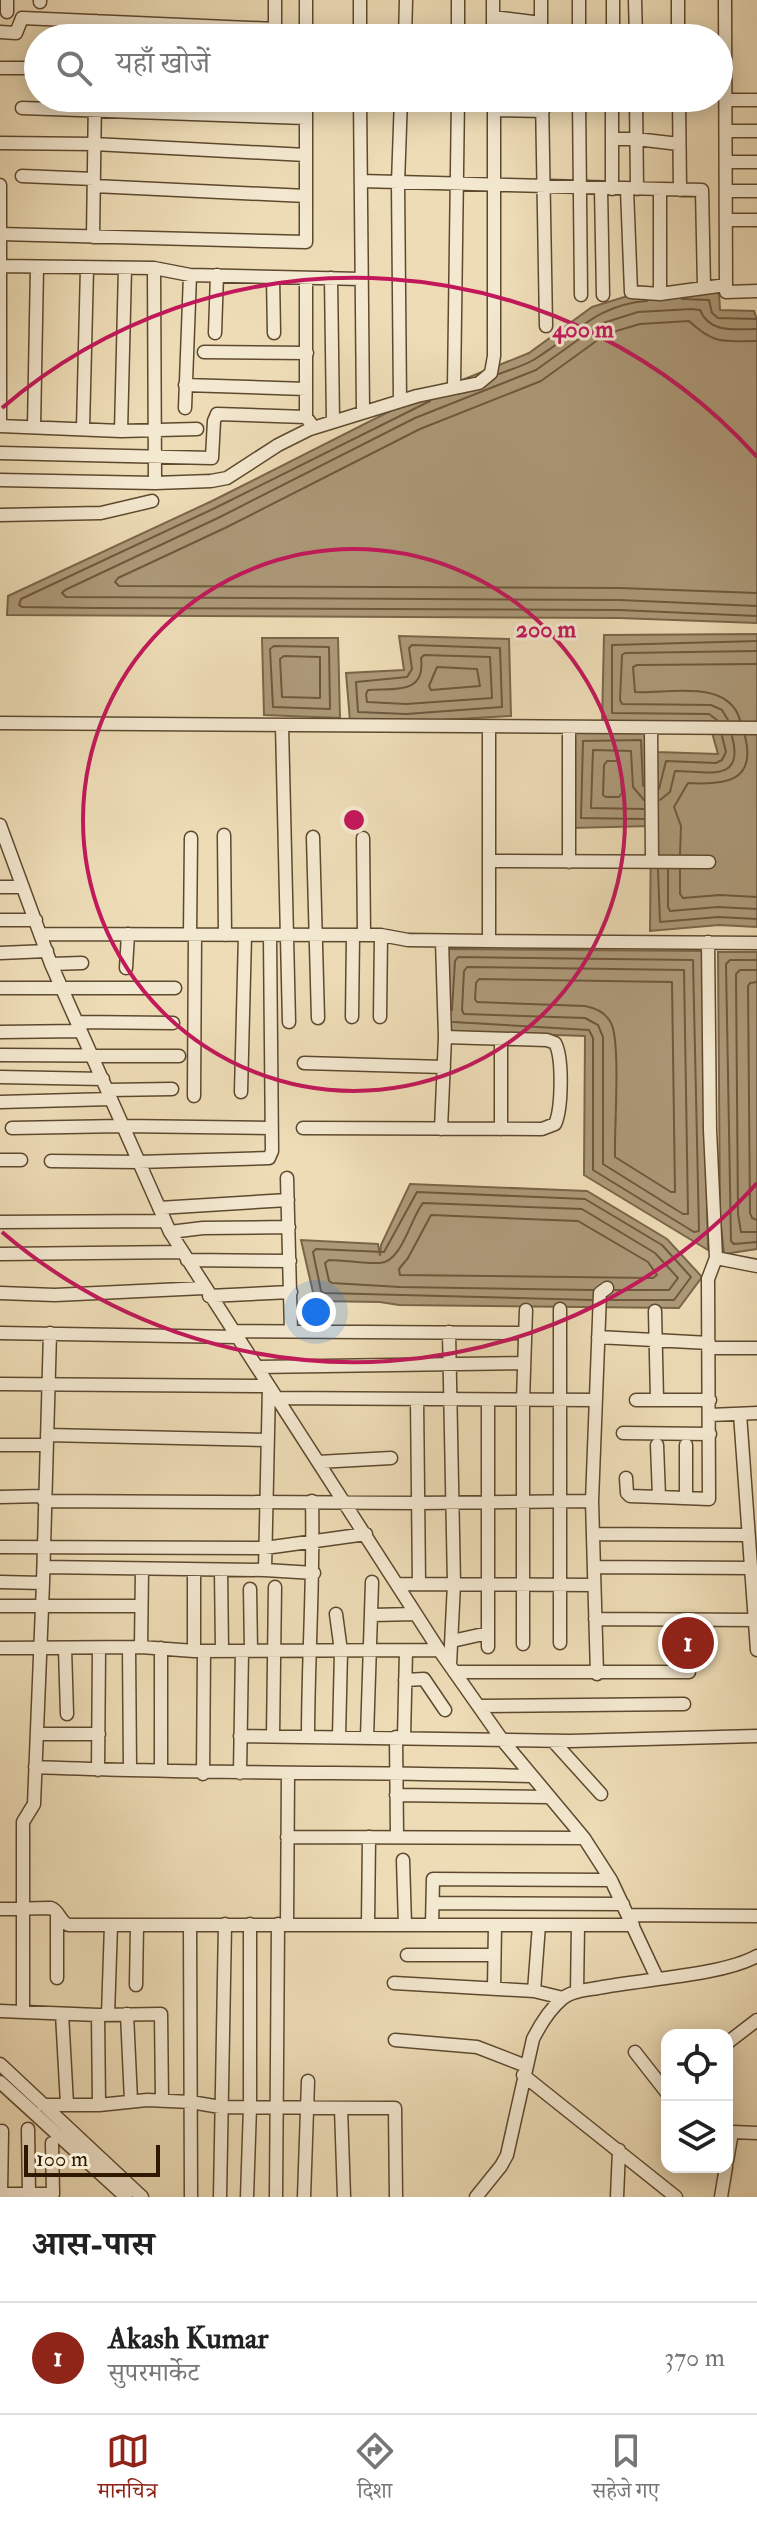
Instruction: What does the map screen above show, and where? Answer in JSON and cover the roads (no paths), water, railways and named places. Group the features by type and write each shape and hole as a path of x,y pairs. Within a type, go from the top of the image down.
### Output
{"street":[{"path":"275,0 275,24"},
{"path":"306,0 306,24"},
{"path":"360,0 360,24"},
{"path":"405,24 406,0"},
{"path":"458,0 458,24"},
{"path":"493,0 493,24"},
{"path":"493,17 541,23 541,0"},
{"path":"579,0 579,24"},
{"path":"613,0 613,24"},
{"path":"635,0 636,24"},
{"path":"678,0 678,24"},
{"path":"725,0 725,24"},
{"path":"0,32 16,33 22,18 141,24"},
{"path":"0,68 24,68"},
{"path":"733,100 757,100"},
{"path":"93,237 95,112"},
{"path":"216,112 306,118"},
{"path":"0,234 306,242 306,112"},
{"path":"360,112 363,412"},
{"path":"400,401 401,112"},
{"path":"454,388 458,112"},
{"path":"0,453 212,458 217,414 333,421 486,380 494,366 494,112"},
{"path":"542,112 546,326"},
{"path":"579,112 581,295"},
{"path":"603,295 612,112"},
{"path":"636,112 631,292 660,294 726,285"},
{"path":"679,112 680,190"},
{"path":"726,112 726,292 757,291"},
{"path":"726,131 757,131"},
{"path":"612,139 679,144"},
{"path":"0,143 94,144 306,155"},
{"path":"726,162 757,162"},
{"path":"22,176 306,196"},
{"path":"361,181 494,187 702,190 704,287"},
{"path":"0,185 0,426 121,431 197,429"},
{"path":"660,190 660,294"},
{"path":"726,191 757,191"},
{"path":"726,220 757,220"},
{"path":"0,266 154,268 190,275 361,279"},
{"path":"34,427 37,267"},
{"path":"83,428 87,268"},
{"path":"121,431 125,268"},
{"path":"154,268 155,483"},
{"path":"185,408 190,275"},
{"path":"215,333 217,275"},
{"path":"273,277 274,333"},
{"path":"306,278 306,389 310,422"},
{"path":"331,278 333,421"},
{"path":"204,352 307,353"},
{"path":"185,385 306,389"},
{"path":"0,480 211,481 227,478 310,422"},
{"path":"0,515 101,513 152,501"},
{"path":"0,723 757,728"},
{"path":"282,726 289,1022"},
{"path":"489,727 489,941"},
{"path":"569,728 569,862"},
{"path":"651,728 652,862"},
{"path":"0,825 5,853 23,887 51,964 164,1220 184,1256 439,1650 503,1741 584,1838 611,1880 657,1978"},
{"path":"224,835 225,935"},
{"path":"313,837 318,1018"},
{"path":"191,838 194,1096"},
{"path":"352,1017 363,838"},
{"path":"489,861 709,862"},
{"path":"0,887 23,887"},
{"path":"0,920 36,920"},
{"path":"41,934 381,935 442,941 757,943"},
{"path":"126,968 128,934"},
{"path":"241,1092 245,935"},
{"path":"380,1017 381,935"},
{"path":"51,1161 269,1158 272,1151 270,936"},
{"path":"441,1129 445,1037 442,941"},
{"path":"626,1478 630,1496 710,1497 708,1279 715,1262 708,942"},
{"path":"0,953 47,951"},
{"path":"51,964 82,963"},
{"path":"0,988 175,988"},
{"path":"0,1032 173,1023"},
{"path":"303,1128 542,1129 555,1124 559,1111 560,1060 558,1047 552,1041 445,1037"},
{"path":"501,1039 501,1129"},
{"path":"0,1055 179,1056"},
{"path":"304,1063 444,1067"},
{"path":"0,1077 108,1089 172,1089"},
{"path":"0,1102 108,1089"},
{"path":"12,1128 271,1128"},
{"path":"0,1160 21,1160"},
{"path":"287,1178 291,1331"},
{"path":"0,1222 164,1220 288,1200"},
{"path":"164,1220 203,1228 289,1227"},
{"path":"0,1254 184,1256 290,1261"},
{"path":"715,1262 757,1266"},
{"path":"597,1674 592,1501 600,1293 607,1288"},
{"path":"0,1293 291,1292"},
{"path":"560,1309 560,1643"},
{"path":"523,1644 526,1310"},
{"path":"655,1311 657,1400"},
{"path":"449,1332 453,1669"},
{"path":"0,1333 525,1333"},
{"path":"23,2011 23,1822 34,1804 50,1333"},
{"path":"598,1337 757,1348"},
{"path":"257,1367 524,1363"},
{"path":"0,1384 269,1386"},
{"path":"265,1570 269,1386"},
{"path":"277,1398 596,1400"},
{"path":"417,1399 419,1584"},
{"path":"488,1400 488,1647"},
{"path":"636,1400 710,1400"},
{"path":"710,1415 757,1413"},
{"path":"740,1414 757,1650"},
{"path":"623,1433 710,1434"},
{"path":"0,1445 46,1440 268,1440"},
{"path":"657,1445 659,1497"},
{"path":"686,1445 686,1498"},
{"path":"318,1462 391,1458"},
{"path":"743,1466 757,1465"},
{"path":"0,1497 418,1503 592,1501"},
{"path":"308,1737 308,1651 314,1573 312,1501"},
{"path":"593,1534 750,1527"},
{"path":"0,1547 265,1548 366,1534"},
{"path":"594,1567 752,1560"},
{"path":"44,1567 314,1573"},
{"path":"130,1769 142,1569"},
{"path":"194,1570 203,1774"},
{"path":"221,1570 222,1651"},
{"path":"0,1582 43,1583"},
{"path":"367,1737 372,1582"},
{"path":"397,1584 594,1585"},
{"path":"273,1736 275,1587"},
{"path":"240,1773 250,1589"},
{"path":"0,1606 141,1606"},
{"path":"336,1614 341,1651 339,1737"},
{"path":"372,1615 415,1614"},
{"path":"595,1619 756,1620"},
{"path":"452,1641 488,1633"},
{"path":"0,1648 439,1650"},
{"path":"161,1648 161,1769"},
{"path":"65,1649 67,1714"},
{"path":"98,1770 99,1649"},
{"path":"397,1836 396,1773 406,1651"},
{"path":"453,1669 597,1674 689,1672"},
{"path":"405,1680 424,1679 445,1710"},
{"path":"480,1706 684,1704"},
{"path":"37,1734 99,1734"},
{"path":"240,1736 503,1741 757,1736"},
{"path":"553,1741 601,1794"},
{"path":"35,1767 161,1769 203,1774 531,1776"},
{"path":"276,2197 275,2107 288,1773"},
{"path":"396,1795 549,1797"},
{"path":"287,1837 584,1838"},
{"path":"368,1924 369,1837"},
{"path":"403,1860 405,1925"},
{"path":"432,1925 433,1879 611,1880"},
{"path":"433,1903 628,1915 757,1916"},
{"path":"0,1909 57,1911"},
{"path":"57,1911 66,1924 111,1925 578,1925 628,1915"},
{"path":"57,1911 57,1978"},
{"path":"220,2197 225,1924"},
{"path":"247,2197 250,1924"},
{"path":"99,2105 111,1925"},
{"path":"136,1985 137,1925"},
{"path":"190,1925 191,2197"},
{"path":"494,1989 495,1925"},
{"path":"534,1991 539,1925"},
{"path":"577,1992 578,1925"},
{"path":"407,1955 494,1955"},
{"path":"476,2197 507,2155 533,2039 541,2023 563,1998 577,1992 727,1967 757,1956"},
{"path":"394,1983 534,1991 563,1998"},
{"path":"0,2011 161,2014 162,2100"},
{"path":"62,2014 67,2104"},
{"path":"127,2014 131,2101"},
{"path":"733,2038 757,2020"},
{"path":"395,2040 477,2047 524,2070 676,2197"},
{"path":"635,2052 661,2085"},
{"path":"0,2064 142,2197"},
{"path":"304,2197 308,2081"},
{"path":"0,2082 123,2196"},
{"path":"43,2105 162,2100 220,2107 395,2108 396,2197"},
{"path":"341,2108 344,2197"},
{"path":"22,2195 28,2129"},
{"path":"2,2131 1,2194 54,2192 52,2143"},
{"path":"733,2131 757,2133"},
{"path":"617,2197 619,2150"},
{"path":"721,2197 725,2173"}],"water":[{"path":"693,290 719,293 720,310 754,311 757,320 757,623 619,618 7,615 8,596 212,501 408,402 529,353 592,307 634,294"},
{"path":"757,634 757,927 719,925 650,931 651,826 571,828 575,731 650,732 656,752 718,754 709,722 602,722 604,635"},
{"path":"399,636 509,639 511,716 406,722 350,721 346,673 404,670"},
{"path":"262,638 338,638 340,718 264,715"},
{"path":"447,949 702,951 708,1250 584,1175 585,1036 443,1031"},
{"path":"718,952 757,952 757,1249 724,1254 720,1215"},
{"path":"410,1184 587,1191 667,1239 702,1277 679,1308 315,1301 301,1240 378,1244 380,1256 381,1245"}],"place":[{"name":"Akash Kumar","path":"688,1643"}]}
